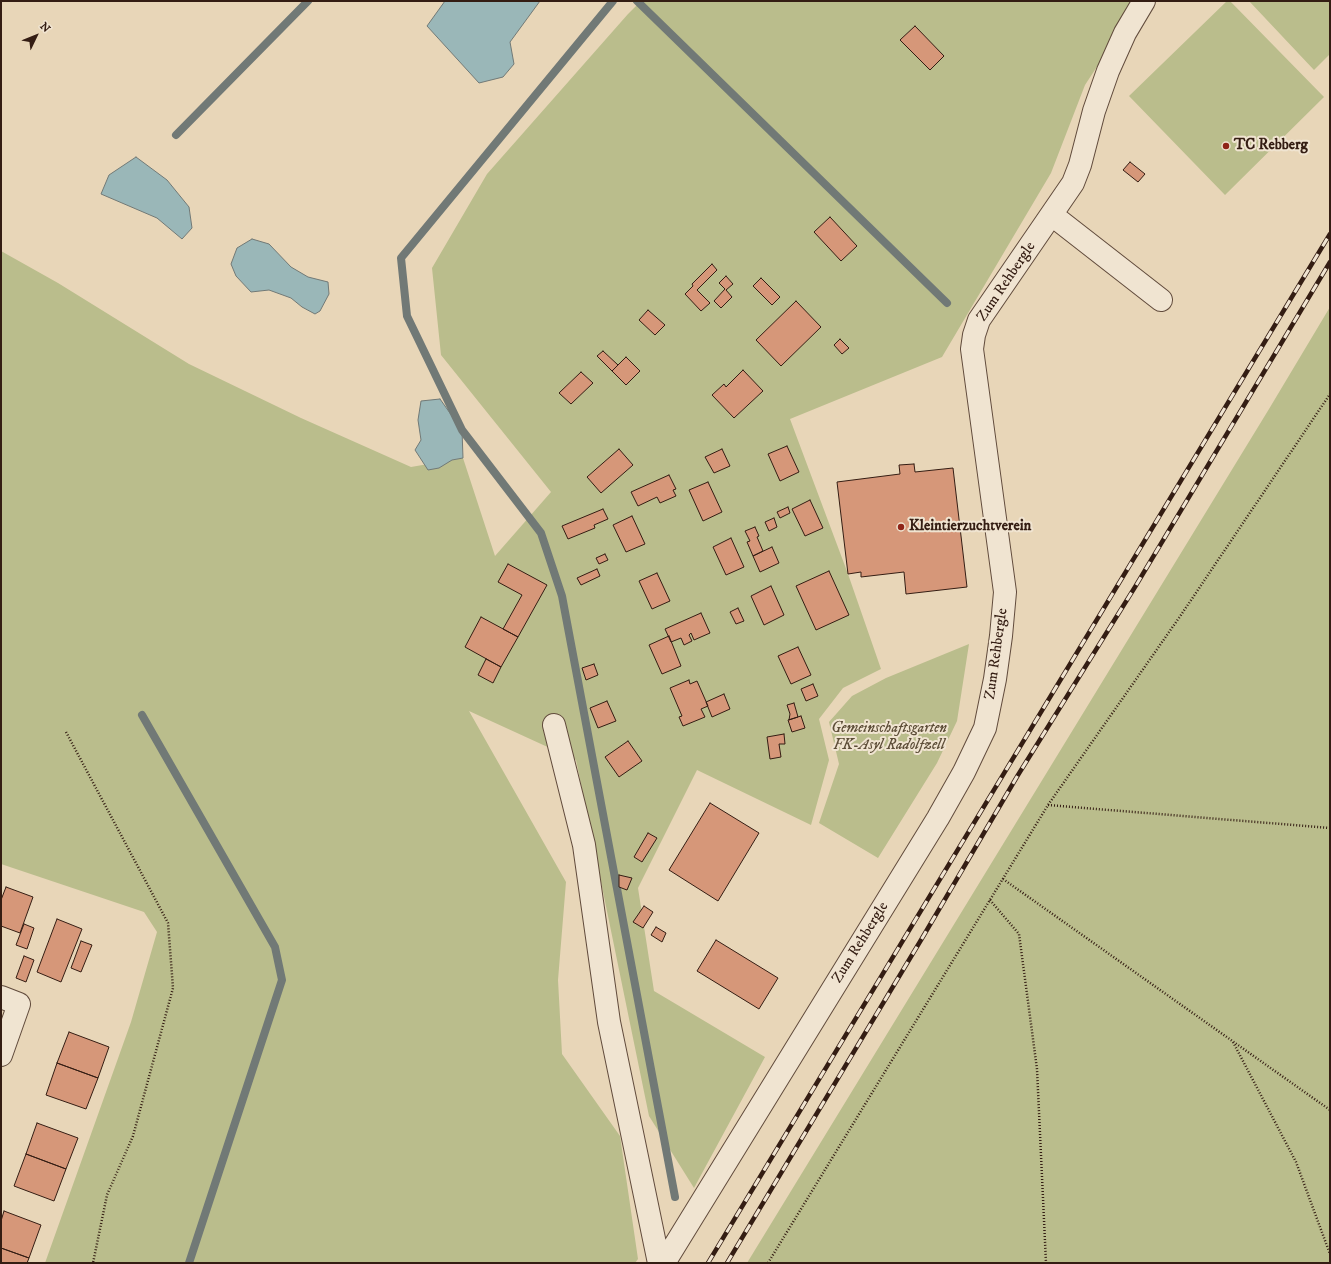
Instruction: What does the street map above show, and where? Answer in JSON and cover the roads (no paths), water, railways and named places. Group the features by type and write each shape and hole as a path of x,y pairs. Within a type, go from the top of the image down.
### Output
{"street":[{"name":"Zum Rehbergle","path":"664,1263 938,818 964,772 985,728 996,672 1001,636 1004,592 972,349 974,336 979,320 1052,215 1073,182 1080,165 1094,111 1108,71 1125,33 1144,1"},
{"path":"1052,215 1161,300"},
{"path":"554,725 584,845 609,1022 659,1263"},
{"path":"1,997 19,1004 1,1055"}],"water":[{"path":"445,1 540,1 510,42 514,64 503,77 479,83 427,26"},
{"path":"136,157 167,180 189,207 192,228 182,239 157,218 101,194 109,175"},
{"path":"252,239 269,244 291,267 308,277 328,282 329,294 320,311 315,314 302,307 291,298 269,290 251,292 236,276 231,264 237,248"},
{"path":"440,399 462,430 463,458 452,460 439,468 428,470 415,450 421,440 418,420 421,401"}],"waterway":[{"path":"176,135 308,1"},
{"path":"613,1 401,258 407,316 462,430 541,533 562,596 675,1197"},
{"path":"637,1 947,303"},
{"path":"142,715 275,947 282,980 189,1263"}],"railway":[{"path":"708,1263 1330,234"},
{"path":"727,1263 1018,775 1135,587 1330,262"}],"place":[{"name":"TC Rebberg","path":"1226,146"},
{"name":"Kleintierzuchtverein","path":"901,527"}],"park label":[{"name":"Gemeinschaftsgarten FK-Asyl Radolfzell","path":"889,738"}]}
